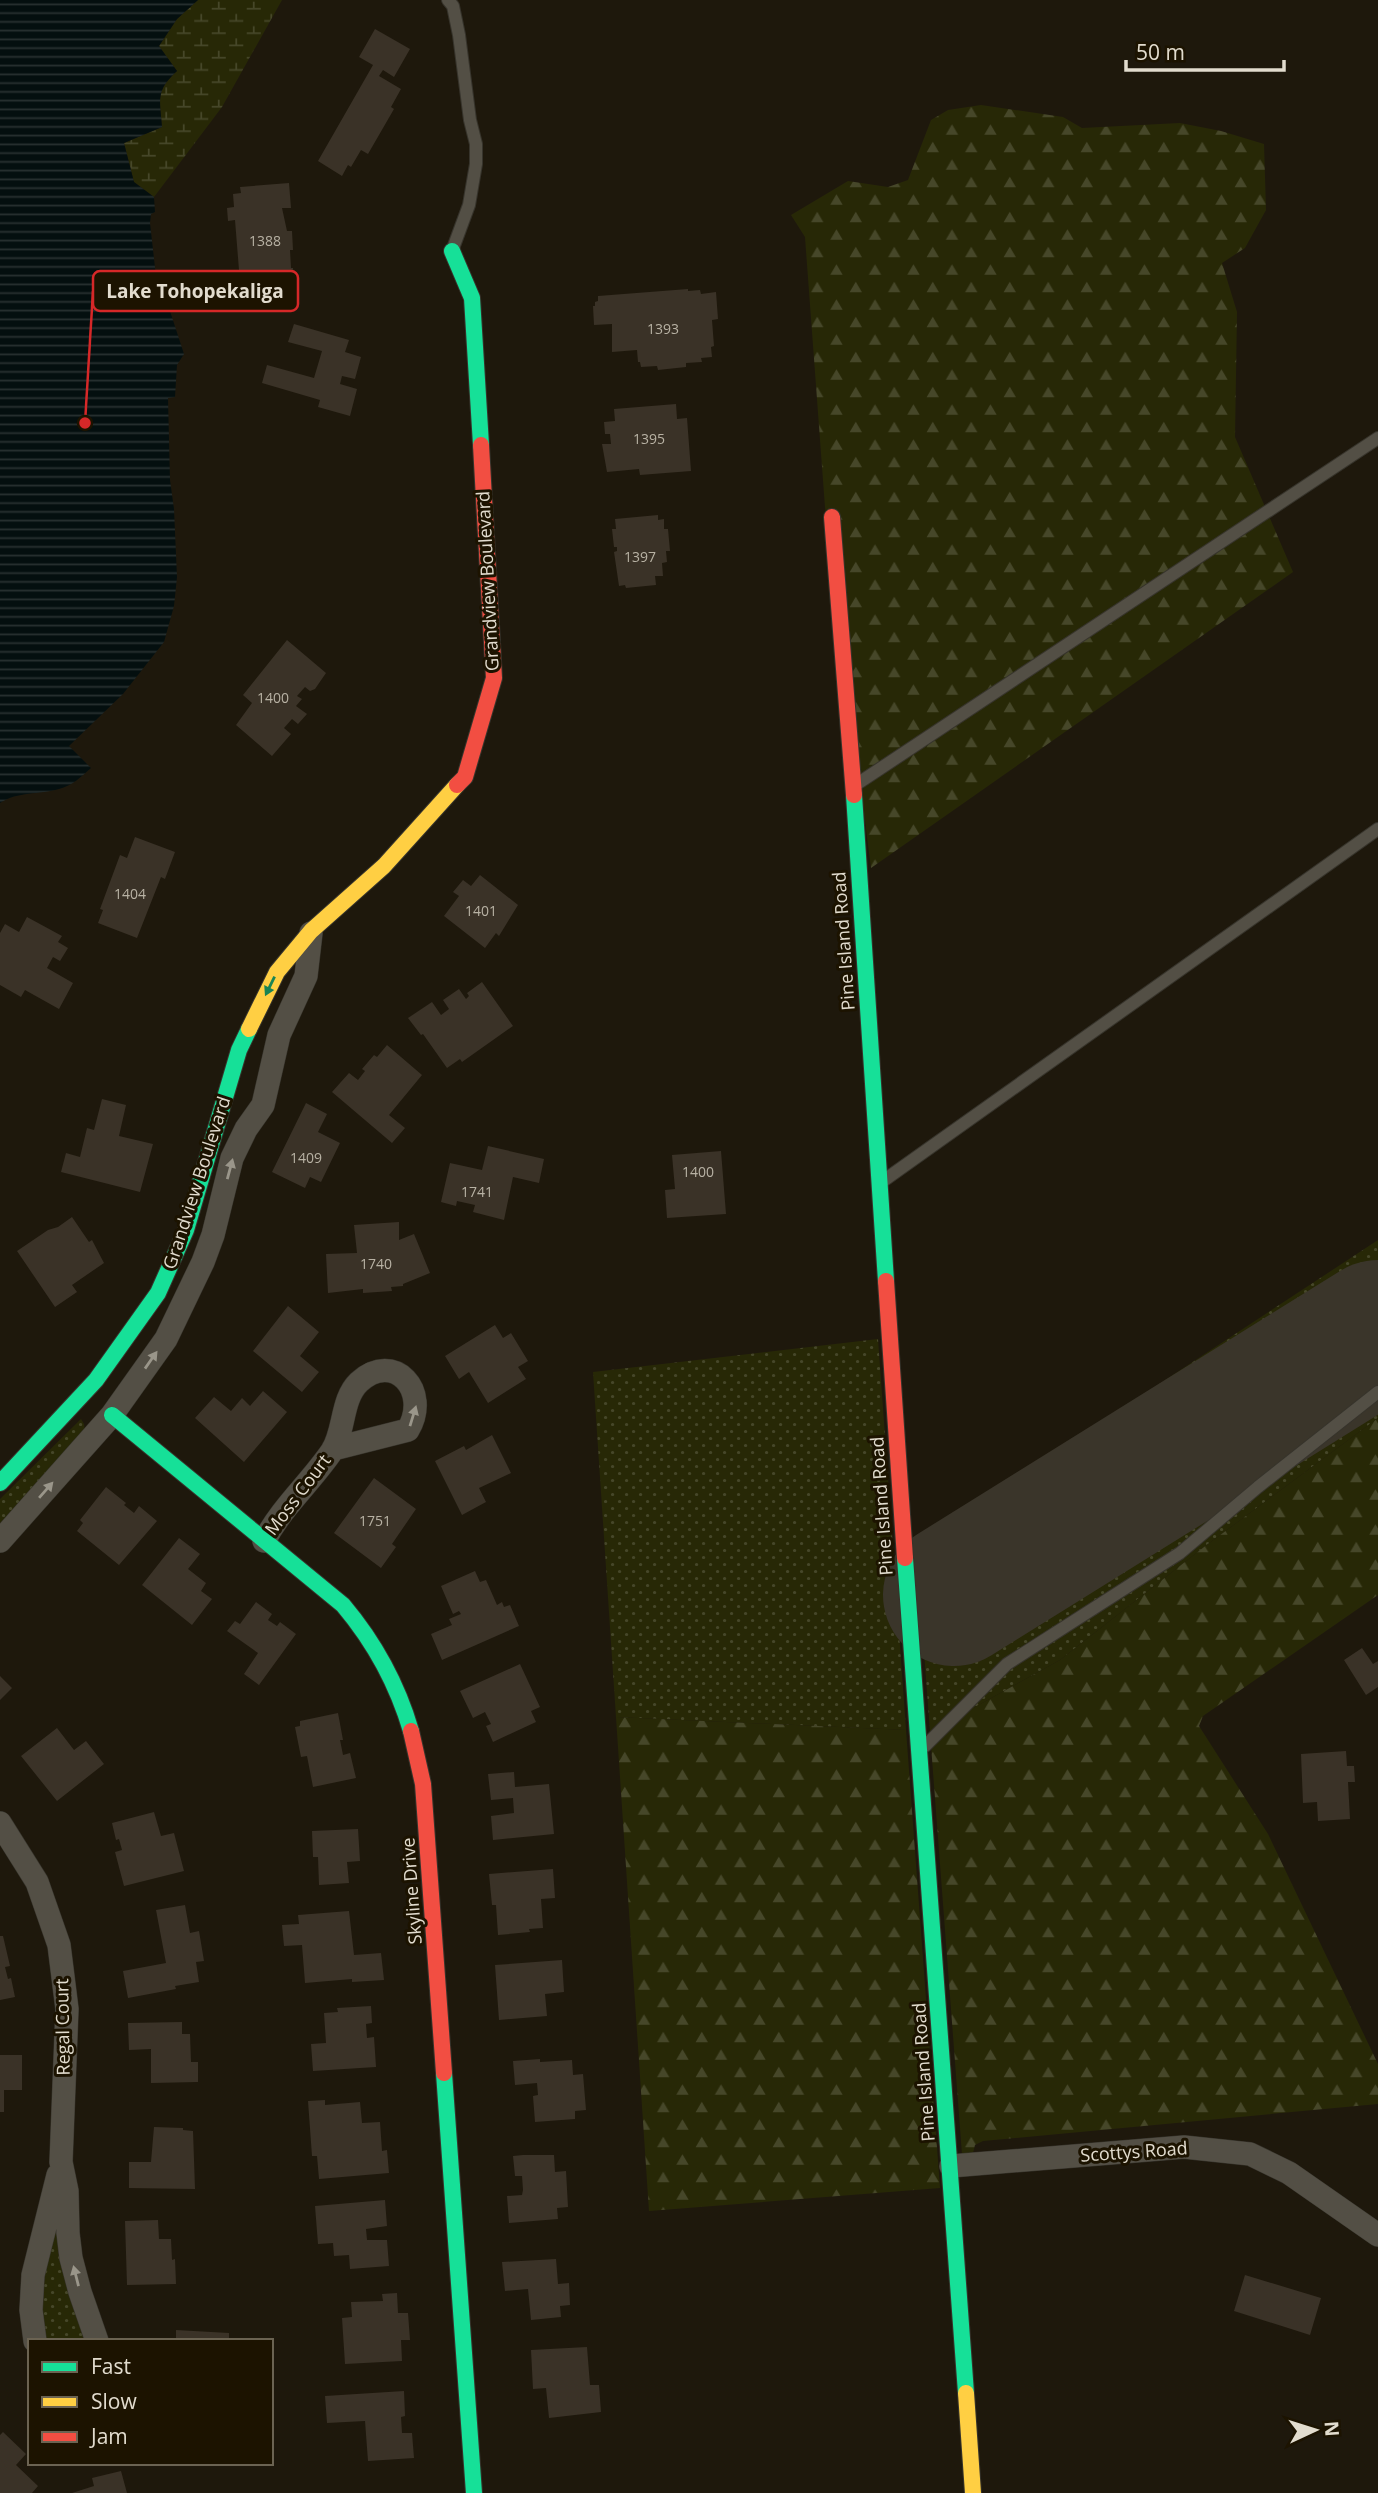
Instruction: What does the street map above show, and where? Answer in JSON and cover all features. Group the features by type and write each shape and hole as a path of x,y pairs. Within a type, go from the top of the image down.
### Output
{"street":[{"name":"Grandview Boulevard","path":"0,1483 96,1380 158,1293 186,1230 239,1050 277,972 311,931 384,866 465,777 494,678 471,298 452,251"},
{"name":"Pine Island Road","path":"832,517 973,2493"},
{"name":"Grandview Boulevard","path":"0,1541 112,1415 166,1339 213,1235 232,1158 246,1129 263,1105 279,1035 306,976 311,931"},
{"name":"Skyline Drive","path":"112,1415 344,1605 366,1631 385,1662 405,1707 416,1744 423,1784 474,2493"},
{"name":"Moss Court","path":"264,1541 276,1519 333,1449"},
{"name":"Regal Court","path":"0,1823 37,1882 59,1945 67,2010 61,2162 33,2275 35,2339"},
{"name":"Scottys Road","path":"951,2166 1184,2147 1250,2154 1289,2173 1378,2235"},
{"name":"Regal Court","path":"61,2162 67,2191 71,2258 96,2339"}],"lane":[{"path":"448,0 453,6 459,35 476,164 469,205 452,251"},
{"path":"853,786 1378,438"},
{"path":"880,1183 1378,829"},
{"path":"919,1751 1007,1664 1180,1553 1378,1392"}],"green space":[{"path":"198,0 282,0 222,107 154,197 134,182 124,143 162,127 160,96 165,84 177,71 159,46 177,19"},
{"path":"981,105 1063,117 1082,128 1180,123 1221,131 1264,144 1266,210 1245,248 1222,263 1237,312 1235,437 1293,572 871,868 825,507 805,237 791,215 848,181 888,187 908,180 931,120 948,110"},
{"path":"1378,1240 1378,1418 1204,1547 1060,1660 930,1732 916,1544"},
{"path":"878,1339 906,1730 616,1717 593,1372"},
{"path":"1378,1418 1378,1595 1203,1716 1199,1726 1268,1834 1378,2064 1378,2104 983,2141 975,2145 973,2153 962,2154 930,1732 1060,1660 1204,1547"},
{"path":"81,1419 85,1432 0,1526 0,1499"},
{"path":"616,1717 906,1730 940,2188 649,2211"},
{"path":"56,2220 89,2339 41,2339 38,2296"}],"shaded area":[{"path":"0,0 198,0 177,19 159,46 177,71 165,84 160,96 162,127 124,143 134,182 154,197 155,212 151,214 150,223 160,312 170,311 184,354 177,365 175,397 168,398 170,480 177,577 174,606 164,642 123,694 69,746 91,768 64,788 21,795 0,803"}],"building":[{"path":"375,29 410,49 394,77 383,70 379,76 401,89 391,107 394,109 368,154 361,150 342,176 318,161 373,65 359,57"},
{"path":"289,183 291,208 282,208 287,231 292,231 291,268 296,278 297,290 274,292 274,287 245,289 243,270 239,270 235,220 228,221 227,208 234,207 233,194 241,193 240,187"},
{"path":"700,290 701,294 716,292 718,319 712,320 712,357 701,358 702,362 658,370 657,366 641,367 637,350 612,352 612,324 594,325 593,306 598,301 598,296"},
{"path":"294,324 349,340 345,352 361,357 355,379 342,376 340,384 357,389 350,416 318,407 320,400 262,383 267,365 314,378 322,351 288,342"},
{"path":"676,404 677,419 687,418 691,471 640,475 639,469 607,472 602,444 611,444 610,434 605,434 604,422 615,421 614,409"},
{"path":"658,515 658,520 664,519 664,529 668,529 670,551 666,551 667,562 662,563 663,576 655,576 656,585 626,588 625,585 619,586 614,552 617,547 614,547 612,529 616,529 615,519"},
{"path":"287,640 326,673 315,689 310,691 305,687 297,696 302,699 296,706 307,714 298,724 292,719 284,728 291,734 272,756 236,725 252,703 243,695"},
{"path":"135,837 175,852 165,879 161,877 137,938 98,923 103,910 100,909 120,855 127,858"},
{"path":"480,875 518,905 499,936 496,933 485,948 444,916 459,896 453,892 463,880 471,886"},
{"path":"27,917 62,936 58,942 68,948 60,961 53,957 47,968 73,983 59,1009 25,990 21,997 0,985 0,933 5,924 19,932"},
{"path":"482,982 513,1026 462,1062 460,1059 447,1068 408,1018 432,1002 441,1015 449,1009 443,1000 459,989 466,999 469,996 467,993"},
{"path":"387,1045 422,1075 389,1115 405,1128 392,1143 332,1092 349,1073 358,1080 365,1071 362,1069"},
{"path":"102,1099 126,1105 119,1136 153,1144 140,1192 61,1172 66,1153 80,1157 87,1128 94,1130"},
{"path":"306,1103 327,1114 318,1132 340,1143 321,1182 310,1177 305,1188 272,1172"},
{"path":"488,1146 544,1159 539,1183 513,1177 504,1220 473,1212 475,1205 457,1201 456,1206 441,1202 450,1163 482,1170"},
{"path":"721,1151 726,1214 667,1218 665,1190 675,1189 672,1155"},
{"path":"72,1217 89,1242 92,1240 104,1263 72,1285 77,1292 55,1307 17,1251"},
{"path":"399,1222 399,1240 414,1234 430,1273 403,1286 391,1287 392,1291 363,1293 363,1289 328,1293 326,1254 357,1253 354,1225"},
{"path":"288,1306 319,1332 300,1356 319,1372 302,1392 253,1351"},
{"path":"495,1325 503,1338 511,1333 528,1361 518,1367 526,1379 488,1403 469,1372 459,1379 445,1356"},
{"path":"263,1391 287,1412 244,1462 195,1418 214,1397 231,1411 242,1398 250,1406"},
{"path":"492,1435 511,1473 479,1488 486,1502 462,1515 435,1461 464,1446 466,1450"},
{"path":"374,1478 416,1509 392,1544 396,1547 381,1568 334,1533"},
{"path":"106,1487 134,1513 139,1506 157,1521 119,1565 77,1531 83,1523 80,1520"},
{"path":"179,1538 200,1554 188,1569 206,1583 201,1591 212,1599 192,1625 142,1585"},
{"path":"475,1571 480,1582 486,1580 497,1605 502,1602 504,1607 510,1605 519,1626 442,1660 431,1634 452,1625 449,1619 461,1614 459,1611 453,1614 441,1586"},
{"path":"256,1602 272,1614 268,1620 277,1626 280,1622 296,1634 259,1685 244,1674 258,1653 227,1631 235,1621 240,1624"},
{"path":"1362,1648 1373,1664 1378,1661 1378,1687 1366,1695 1344,1660"},
{"path":"520,1664 540,1707 531,1711 536,1722 493,1742 486,1726 491,1724 485,1712 473,1718 460,1691"},
{"path":"0,1676 12,1688 0,1700"},
{"path":"338,1713 343,1755 350,1753 356,1778 313,1787 307,1756 301,1757 295,1727 300,1726 300,1721"},
{"path":"57,1728 74,1750 86,1741 104,1764 57,1801 21,1756"},
{"path":"1346,1751 1347,1766 1354,1766 1355,1782 1348,1782 1350,1819 1318,1821 1317,1802 1303,1803 1301,1754"},
{"path":"514,1772 515,1787 549,1784 554,1834 493,1840 491,1816 514,1813 513,1798 491,1800 488,1774"},
{"path":"154,1812 161,1836 174,1833 184,1871 124,1886 115,1852 122,1850 119,1839 116,1840 112,1823"},
{"path":"358,1829 360,1861 347,1862 349,1883 319,1885 318,1857 313,1857 312,1831"},
{"path":"553,1869 555,1898 541,1899 543,1928 498,1935 496,1905 492,1905 489,1874"},
{"path":"185,1905 190,1933 199,1931 204,1961 196,1962 199,1982 128,1998 123,1971 166,1963 156,1910"},
{"path":"349,1911 354,1955 381,1953 384,1980 352,1982 352,1979 305,1983 302,1945 284,1946 282,1925 299,1924 298,1915"},
{"path":"0,1936 3,1936 10,1966 5,1967 8,1979 11,1978 15,1997 0,2000"},
{"path":"562,1960 564,1992 545,1994 547,2016 499,2020 495,1965"},
{"path":"371,2006 372,2023 366,2024 367,2038 374,2037 376,2067 313,2071 311,2044 326,2043 324,2013 338,2012 337,2008"},
{"path":"182,2022 182,2034 190,2034 191,2062 198,2062 198,2082 151,2083 151,2049 129,2050 128,2023"},
{"path":"0,2055 22,2055 22,2090 4,2090 4,2112 0,2112"},
{"path":"540,2059 540,2062 572,2060 573,2075 583,2074 586,2110 575,2111 575,2119 535,2122 533,2096 538,2095 537,2083 515,2085 513,2061"},
{"path":"325,2100 325,2105 360,2102 362,2123 380,2122 382,2151 387,2150 389,2173 319,2179 317,2156 312,2156 308,2101"},
{"path":"154,2127 193,2131 195,2189 129,2188 129,2162 151,2162"},
{"path":"554,2155 555,2172 566,2171 568,2207 557,2208 558,2219 509,2223 507,2196 522,2195 523,2190 522,2176 515,2176 513,2156"},
{"path":"385,2200 387,2226 366,2229 367,2240 387,2240 389,2266 350,2269 349,2255 334,2256 333,2243 318,2244 315,2206"},
{"path":"158,2220 159,2239 171,2239 176,2284 127,2285 125,2221"},
{"path":"556,2259 558,2284 569,2283 570,2305 560,2306 561,2317 531,2320 528,2289 505,2291 502,2262"},
{"path":"1245,2275 1321,2298 1310,2335 1234,2311"},
{"path":"397,2293 398,2313 408,2313 410,2340 401,2340 402,2361 345,2364 342,2318 352,2317 351,2302 383,2301 382,2294"},
{"path":"176,2330 229,2333 229,2339 176,2339"},
{"path":"587,2347 590,2385 599,2385 601,2412 549,2418 546,2388 533,2389 531,2350"},
{"path":"404,2391 405,2416 401,2417 402,2433 412,2433 414,2458 368,2461 365,2421 327,2423 325,2396"},
{"path":"3,2432 26,2454 16,2465 38,2486 32,2493 0,2493 0,2435"},
{"path":"121,2471 127,2493 72,2493 94,2486 92,2478"}],"runway":[{"path":"954,1595 1378,1331"}],"traffic: fast":[{"path":"452,251 472,298 481,445"},
{"path":"854,795 886,1281"},
{"path":"0,1483 96,1380 158,1293 186,1230 239,1050 249,1029"},
{"path":"112,1415 343,1605 384,1664 411,1731"},
{"path":"905,1558 966,2393"},
{"path":"444,2073 474,2493"}],"traffic: slow":[{"path":"249,1029 277,972 311,931 384,866 457,785"},
{"path":"966,2393 973,2493"}],"traffic: jam":[{"path":"457,785 465,777 494,678 481,445"},
{"path":"832,517 854,795"},
{"path":"886,1281 905,1558"},
{"path":"411,1731 423,1784 444,2073"}],"place":[{"name":"Lake Tohopekaliga","path":"85,423"}]}
